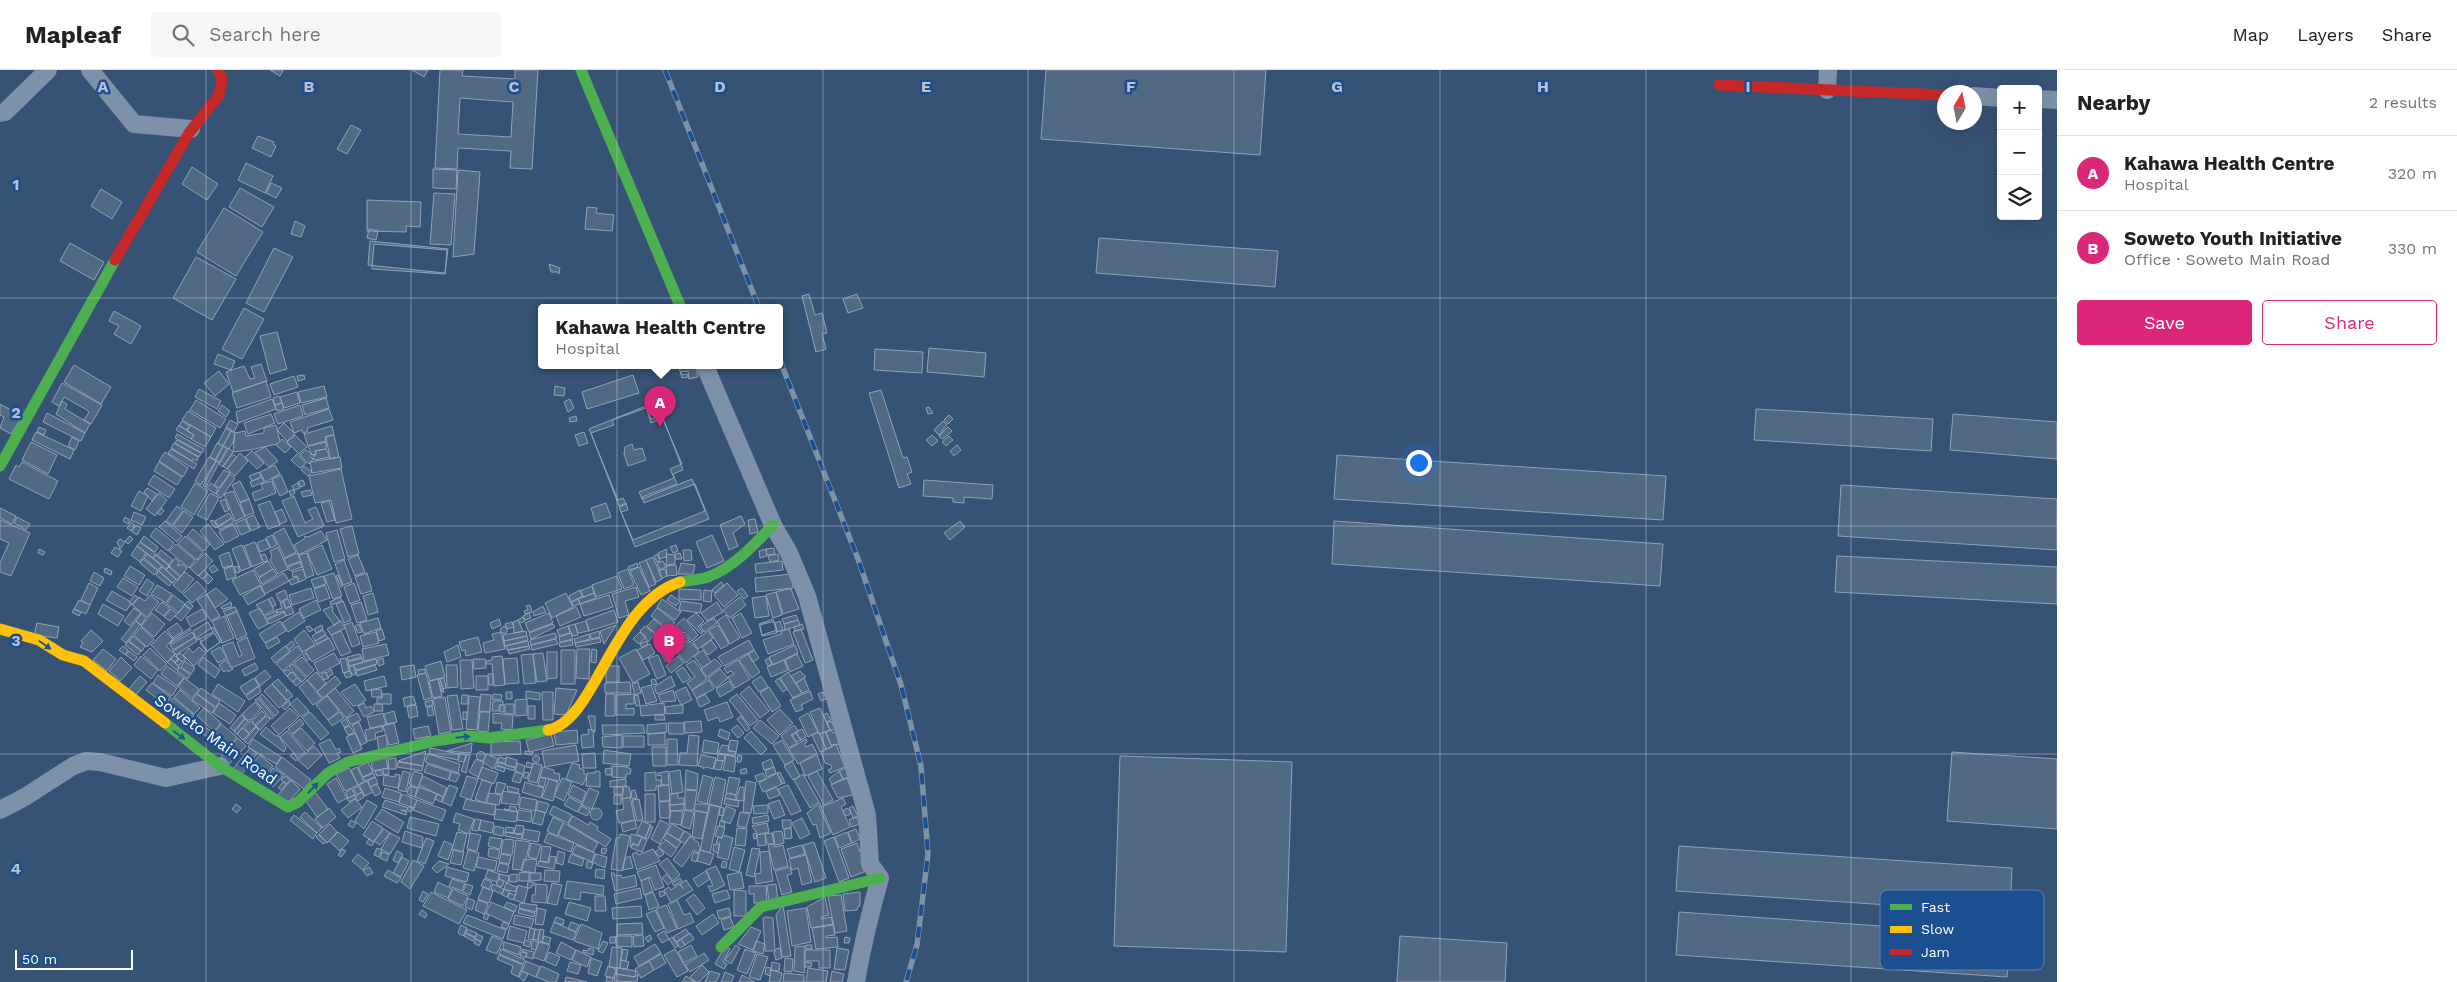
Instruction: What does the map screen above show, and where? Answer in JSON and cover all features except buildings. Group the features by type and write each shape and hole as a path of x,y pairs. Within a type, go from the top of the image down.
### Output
{"street":[{"path":"0,113 5,112 48,70"},
{"path":"90,70 134,124 191,129"},
{"path":"0,466 52,366 191,129 217,101 222,88 222,77 218,70"},
{"path":"581,70 679,304"},
{"path":"1827,90 1828,70"},
{"path":"1719,85 1937,95"},
{"path":"1982,97 1997,98"},
{"path":"2042,99 2057,100"},
{"path":"706,369 773,525 789,553 807,596 862,793 866,815 870,864 880,878"},
{"name":"Soweto Main Road","path":"0,629 39,640 63,656 84,661 220,766 288,807 298,802 328,773 348,762 468,736 489,738 553,729 561,725 581,704 627,624 648,599 671,585 721,571 753,546 773,525"},
{"path":"0,810 25,797 72,766 86,761 100,762 166,778 220,766"},
{"path":"721,947 761,906 880,878"},
{"path":"856,982 860,952 864,946 870,910 880,878"}],"railway":[{"path":"665,70 757,304"},
{"path":"783,368 858,559 901,685 921,766 928,854 917,945 906,982"}],"traffic: fast":[{"path":"581,70 679,304"},
{"path":"0,466 115,260"},
{"path":"680,582 708,577 726,568 743,555 773,525"},
{"path":"165,723 220,766 288,807 298,802 328,773 348,762 435,741 468,736 489,738 548,730"},
{"path":"721,947 761,907 880,878"}],"traffic: slow":[{"path":"548,730 565,722 579,706 637,613 657,594 680,582"},
{"path":"0,629 39,640 63,655 84,661 165,723"}],"traffic: jam":[{"path":"115,260 189,133 219,95 222,79 218,70"},
{"path":"1719,85 1937,95"}],"place":[{"name":"Kahawa Health Centre","path":"660,427"},
{"name":"Soweto Youth Initiative","path":"669,665"}]}
